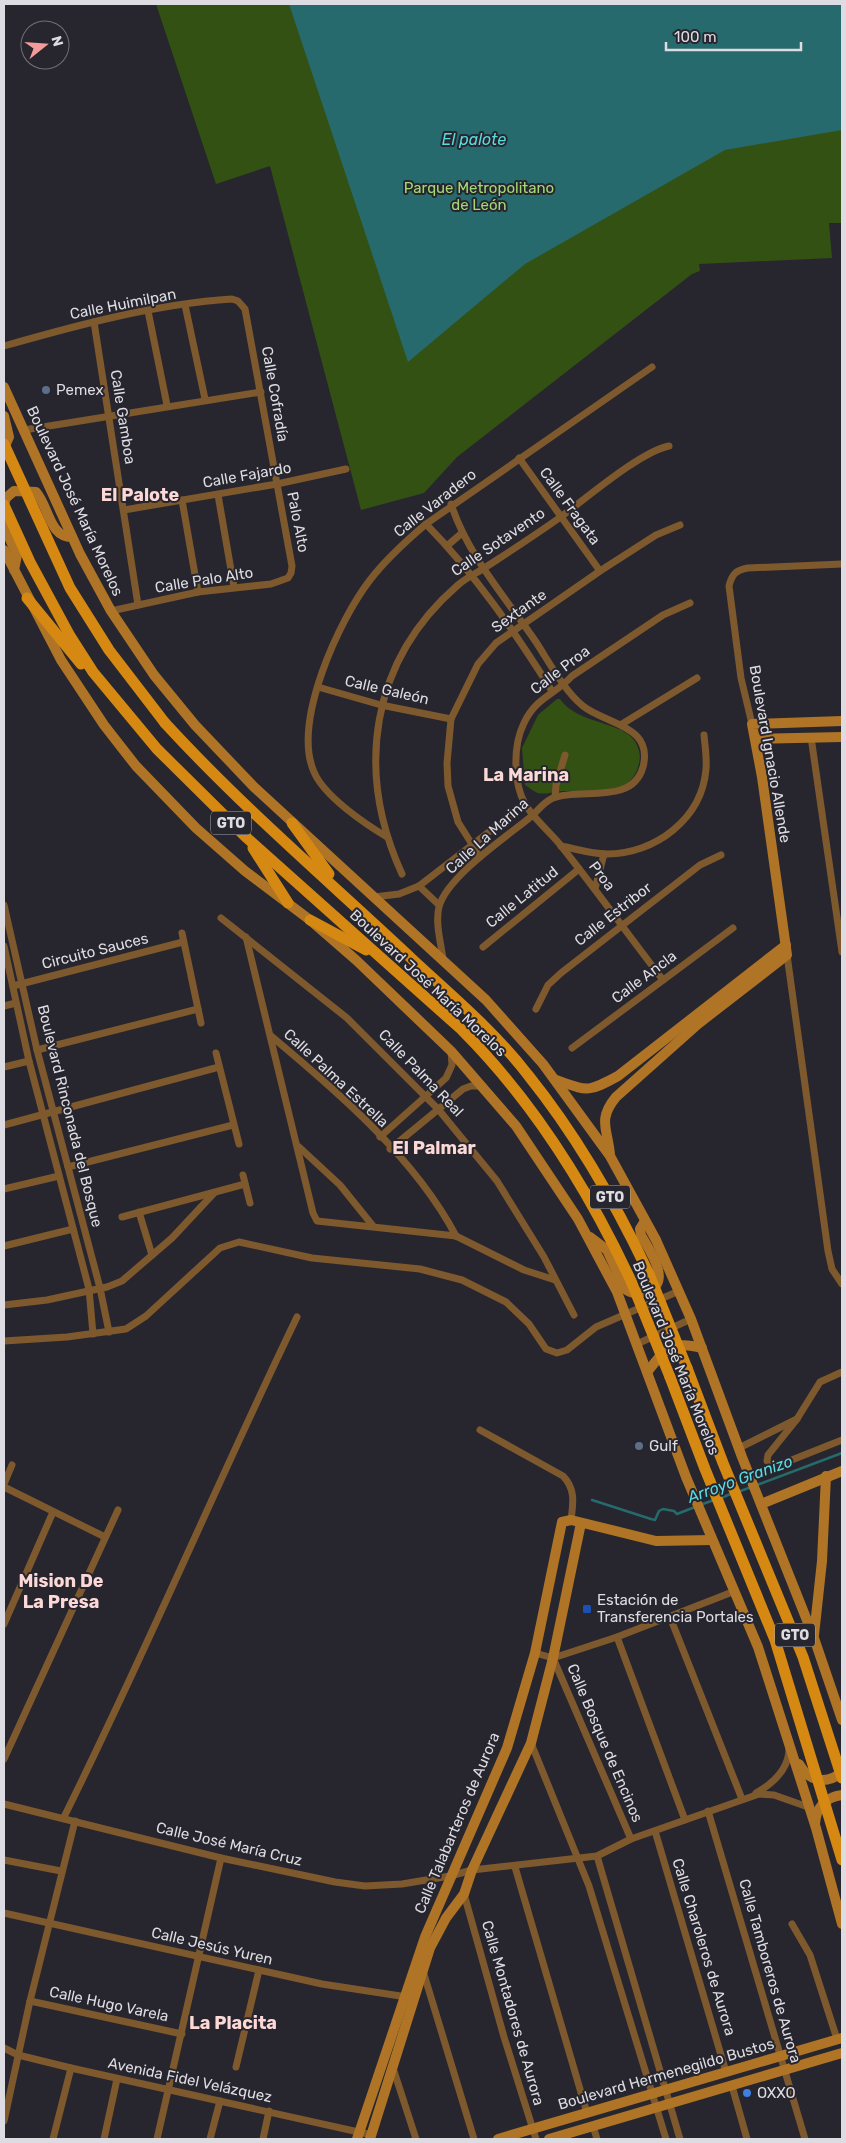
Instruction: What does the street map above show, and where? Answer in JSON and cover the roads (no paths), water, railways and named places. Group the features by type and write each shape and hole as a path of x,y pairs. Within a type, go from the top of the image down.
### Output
{"main road":[{"name":"Boulevard José María Morelos","path":"4,446 70,588 109,650 165,723 210,770 396,943 510,1054 569,1131 614,1204 649,1274 738,1501 803,1656 842,1774"},
{"name":"Boulevard José María Morelos","path":"4,504 50,599 94,672 126,712 182,776 247,838 384,958 481,1049 515,1089 572,1170 612,1240 652,1328 723,1515 775,1640 842,1860"},
{"path":"27,598 84,667 126,712"},
{"path":"292,823 343,894"},
{"path":"247,838 288,903"},
{"path":"310,920 384,958"}],"street":[{"name":"Calle Huimilpan","path":"4,346 94,322 185,305 232,299 238,300 245,309"},
{"path":"185,305 205,399"},
{"name":"Calle Cofradía","path":"245,309 277,484"},
{"path":"148,312 166,405"},
{"name":"Calle Gamboa","path":"94,322 138,605"},
{"name":"Calle Varadero","path":"387,837 360,820 332,795 313,771 309,744 311,715 318,687 336,638 365,587 396,550 426,524 451,504 652,367"},
{"name":"Boulevard José María Morelos","path":"4,387 72,537 111,611 154,675 195,725 292,823 443,959 514,1029 556,1080 610,1156"},
{"path":"24,430 166,405 261,392"},
{"path":"4,416 9,437 4,446"},
{"name":"Calle Sotavento","path":"402,874 387,837 378,797 376,735 381,705 394,667 410,639 429,614 459,584 561,517 642,458 669,446"},
{"name":"Calle Fragata","path":"518,458 600,571"},
{"name":"Calle Fajardo","path":"124,510 218,495 346,469"},
{"name":"Palo Alto","path":"277,484 292,566"},
{"path":"4,504 6,498 14,491 36,492 41,498 57,533 64,537 72,537"},
{"path":"218,495 234,587"},
{"path":"182,500 198,592"},
{"name":"Calle La Marina","path":"439,905 455,881 480,857 534,814 543,804 555,797 571,794 618,791 636,780 643,766 643,748 636,736 622,724 607,720 582,706 565,684 484,568 462,533 451,504"},
{"path":"426,524 448,546 514,631 552,691"},
{"name":"Sextante","path":"480,857 458,822 448,786 447,763 451,719 478,664 496,643 600,571 656,535 680,525"},
{"path":"4,526 16,555 14,570"},
{"path":"448,546 462,533"},
{"name":"Boulevard José María Morelos","path":"4,550 27,598 79,690 136,766 196,828 245,871 310,920 361,965 451,1051 516,1126 546,1168 589,1236 626,1314 686,1477 764,1664 808,1808 816,1828 842,1924"},
{"name":"Boulevard Ignacio Allende","path":"842,564 737,570 729,586 741,678 756,739 828,1251 832,1269 842,1284"},
{"name":"Calle Palo Alto","path":"111,611 198,592 282,580 291,573 292,566"},
{"name":"Calle Proa","path":"525,804 517,766 518,737 529,713 543,697 565,684 572,676 663,615 690,602"},
{"path":"622,724 697,678"},
{"name":"Calle Galeón","path":"318,687 381,705 451,719"},
{"path":"752,724 842,721"},
{"path":"562,846 604,854 624,852 648,845 678,828 697,799 703,784 706,770 704,735"},
{"path":"756,739 842,737"},
{"path":"811,738 842,952"},
{"path":"555,797 556,785 564,755"},
{"path":"525,804 534,814"},
{"name":"Calle La Marina","path":"374,897 399,894 419,886 525,804"},
{"name":"Proa","path":"534,814 562,846 621,927 663,980"},
{"path":"595,889 604,854"},
{"name":"Calle Estribor","path":"536,1009 548,985 700,865 721,855"},
{"name":"Calle Latitud","path":"483,947 579,869"},
{"path":"419,886 439,905 439,933 443,959"},
{"name":"Boulevard Rinconada del Bosque","path":"4,906 37,1050 100,1288 109,1332"},
{"name":"Calle Palma Real","path":"221,918 292,972 347,1018 438,1108 497,1181 526,1228 574,1315"},
{"name":"Calle Ancla","path":"572,1048 733,928"},
{"path":"182,933 201,1023"},
{"path":"246,937 313,1213 317,1221 456,1236 524,1270 555,1280"},
{"name":"Circuito Sauces","path":"13,986 183,942"},
{"name":"Boulevard Rinconada del Bosque","path":"4,946 29,1061 89,1290 94,1334"},
{"path":"556,1080 578,1089 589,1090 618,1076 786,950"},
{"path":"786,950 698,1024 616,1097 607,1109 604,1121 610,1156 645,1221 691,1319 740,1452 814,1638 842,1720"},
{"path":"4,1006 16,1004"},
{"path":"37,1050 198,1009"},
{"name":"Calle Palma Estrella","path":"270,1036 310,1070 380,1137 424,1187 456,1236"},
{"path":"380,1137 449,1074 452,1060 451,1051"},
{"path":"216,1053 239,1144"},
{"path":"4,1067 29,1061"},
{"path":"4,1125 219,1067"},
{"path":"390,1149 438,1108 467,1087 483,1086"},
{"path":"68,1167 233,1125"},
{"path":"298,1147 340,1185 373,1226"},
{"path":"242,1175 250,1203"},
{"path":"4,1189 59,1176"},
{"path":"122,1216 245,1184"},
{"path":"4,1305 46,1300 122,1281 172,1238 214,1193"},
{"path":"139,1212 152,1255"},
{"path":"589,1236 607,1250 625,1289 630,1293 647,1292 660,1280 659,1271 641,1234 640,1230 645,1221"},
{"path":"4,1246 73,1230"},
{"path":"4,1341 94,1334 126,1329 140,1321 220,1248 239,1242 312,1258 420,1268 462,1280 506,1302 529,1324 546,1349 553,1352 567,1350 591,1330 679,1291"},
{"path":"64,1817 138,1666 249,1417 297,1317"},
{"path":"637,1344 691,1319"},
{"path":"648,1371 661,1354 674,1346 685,1344 702,1348"},
{"path":"842,1372 820,1382 797,1419 768,1456 767,1461 770,1466 774,1467 842,1440"},
{"path":"740,1452 797,1419"},
{"path":"480,1430 563,1476 571,1488 574,1498 576,1521 656,1541 712,1540"},
{"path":"12,1464 4,1486 105,1537"},
{"path":"761,1504 842,1471"},
{"path":"814,1638 822,1561 826,1476"},
{"path":"4,1758 118,1510"},
{"path":"4,1624 53,1512"},
{"name":"Calle Talabarteros de Aurora","path":"359,2136 425,1937 450,1876 508,1748 535,1653 562,1522 576,1521 553,1658 531,1743 472,1870 464,1894 438,1932 423,1971 371,2137"},
{"path":"535,1653 553,1658 617,1637 735,1591"},
{"path":"670,1617 742,1799"},
{"path":"617,1637 685,1820"},
{"name":"Calle Bosque de Encinos","path":"553,1658 631,1839"},
{"path":"751,1796 771,1783 783,1770 789,1752 786,1732"},
{"path":"531,1743 579,1859 607,1939 666,2139"},
{"path":"792,1756 808,1776 818,1780 830,1779 842,1774"},
{"path":"751,1796 774,1795 808,1808"},
{"path":"816,1828 816,1816 825,1802 842,1795"},
{"name":"Calle José María Cruz","path":"4,1804 64,1817 221,1858 358,1886 402,1884 450,1876 472,1870 514,1867 597,1856 631,1839 751,1796"},
{"name":"Calle Tamboreros de Aurora","path":"708,1811 805,2139"},
{"path":"4,2121 48,1924 76,1821"},
{"name":"Calle Charoleros de Aurora","path":"654,1831 726,2072"},
{"path":"597,1856 664,2090 680,2139"},
{"path":"158,2139 221,1858"},
{"path":"4,1860 61,1871"},
{"path":"514,1867 587,2113"},
{"name":"Calle Montadores de Aurora","path":"464,1894 534,2134"},
{"name":"Calle Jesús Yuren","path":"4,1913 322,1984 415,1999"},
{"path":"792,1924 810,1955 840,2039"},
{"path":"607,1939 620,1934"},
{"path":"236,2067 259,1970"},
{"path":"423,1971 474,2139"},
{"name":"Calle Hugo Varela","path":"30,2001 182,2034"},
{"name":"Boulevard Hermenegildo Bustos","path":"498,2139 534,2134 587,2113 840,2039"},
{"name":"Avenida Fidel Velázquez","path":"4,2048 18,2055 71,2068 269,2111 359,2136 371,2137"},
{"name":"Boulevard Hermenegildo Bustos","path":"549,2139 785,2070 842,2056"},
{"path":"53,2139 71,2068"},
{"path":"393,2068 416,2139"},
{"path":"104,2139 117,2079"},
{"path":"732,2086 747,2139"},
{"path":"210,2139 220,2101"},
{"path":"263,2139 269,2111"},
{"path":"593,2126 597,2139"}],"water":[{"name":"El palote","path":"289,4 842,4 842,130 725,150 525,264 408,362"}],"waterway":[{"name":"Arroyo Granizo","path":"757,1485 842,1453"},
{"name":"Arroyo Granizo","path":"738,1492 751,1487"},
{"name":"Arroyo Granizo","path":"721,1498 733,1493"},
{"name":"Arroyo Granizo","path":"592,1500 655,1520 659,1511 663,1509 674,1511 677,1514 695,1507"},
{"name":"Arroyo Granizo","path":"700,1505 714,1500"}],"place":[{"name":"Pemex","path":"46,390"},
{"name":"Gulf","path":"639,1446"},
{"name":"Estación de Transferencia Portales","path":"587,1609"},
{"name":"OXXO","path":"747,2093"}],"district":[{"name":"El Palote","path":"140,495"},
{"name":"La Marina","path":"526,775"},
{"name":"El Palmar","path":"434,1148"},
{"name":"Mision De La Presa","path":"61,1591"},
{"name":"La Placita","path":"233,2023"}],"park label":[{"name":"Parque Metropolitano de León","path":"479,196"}]}
